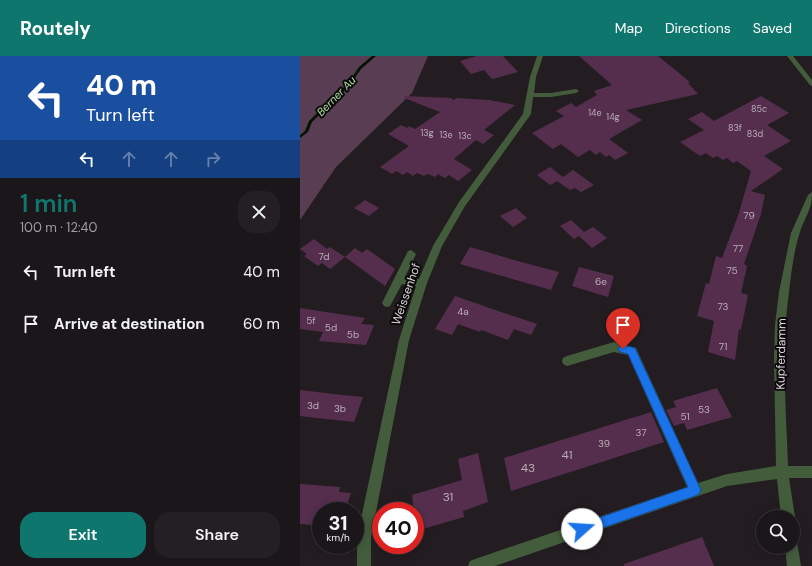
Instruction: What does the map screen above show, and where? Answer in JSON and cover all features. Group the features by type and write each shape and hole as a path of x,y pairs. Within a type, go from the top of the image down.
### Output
{"street":[{"name":"Weissenhof","path":"364,566 364,538 404,340 422,283 438,246 462,204 527,114 533,76 540,56"},
{"path":"790,56 812,84"},
{"path":"530,95 551,95 576,91"},
{"name":"Kupferdamm","path":"787,510 782,471 779,359 782,305 795,234 812,195"},
{"path":"387,303 412,254"},
{"path":"399,280 422,283"},
{"path":"567,360 614,347 632,351 695,490"},
{"path":"475,566 727,480 758,473 782,471 812,472"},
{"path":"793,554 794,566"}],"shaded area":[{"path":"300,56 428,56 412,93 336,167 300,220"}],"building":[{"path":"477,56 503,56 518,72 492,79 484,70 471,74 460,61"},
{"path":"579,56 658,56 690,82 688,83 698,94 626,110 642,120 609,139 628,153 615,160 609,155 606,157 600,152 596,155 590,150 578,157 561,144 553,149 532,133 564,116 556,111 571,103 576,107 597,95 594,91 612,85"},
{"path":"404,96 451,98 454,100 456,98 489,100 515,105 484,130 494,135 483,144 476,140 454,159 472,170 458,181 449,175 445,178 438,174 435,177 428,174 424,176 417,173 413,176 407,172 403,175 396,171 392,174 380,167 409,146 388,134 401,125 407,128 409,126 415,129 440,112 404,98"},
{"path":"761,96 789,113 767,125 791,141 764,156 783,169 751,191 765,195 761,214 744,264 747,266 741,293 748,295 741,330 739,329 735,360 708,352 714,321 697,316 706,283 709,284 716,256 722,258 738,216 751,171 737,161 733,163 727,158 723,160 717,156 713,158 706,153 700,156 680,142 704,130 688,119 702,112 714,121"},
{"path":"550,167 563,177 573,170 594,185 581,192 575,188 570,190 557,181 550,185 537,175"},
{"path":"365,200 379,208 369,216 354,208"},
{"path":"516,208 527,218 513,227 500,216"},
{"path":"571,220 584,232 593,227 607,238 592,248 579,236 574,239 560,226"},
{"path":"314,239 327,249 330,247 345,257 330,269 322,263 318,266 304,256 307,254 300,249"},
{"path":"470,247 559,272 551,290 460,264"},
{"path":"355,248 362,253 367,249 395,269 385,286 345,257"},
{"path":"579,267 614,276 608,297 572,286"},
{"path":"455,296 537,324 531,335 514,329 508,340 481,330 480,332 458,324 452,335 435,329"},
{"path":"300,308 365,318 361,324 374,325 366,345 319,341 323,332 300,329"},
{"path":"717,388 732,417 687,430 684,423 674,426 666,410 676,407 673,401"},
{"path":"300,390 363,397 354,422 317,418 300,416"},
{"path":"651,412 664,442 511,491 504,458"},
{"path":"478,453 488,502 463,511 464,517 424,529 424,502 413,502 412,495 462,480 458,459"},
{"path":"300,484 340,487 339,492 351,493 348,502 312,502 312,525 300,524"},
{"path":"702,537 714,566 624,566 624,564"}],"waterway":[{"name":"Berner Au","path":"300,137 307,131 310,122 349,84 360,68 374,56"}],"route":[{"path":"582,529 695,490 632,351 623,349"}]}
